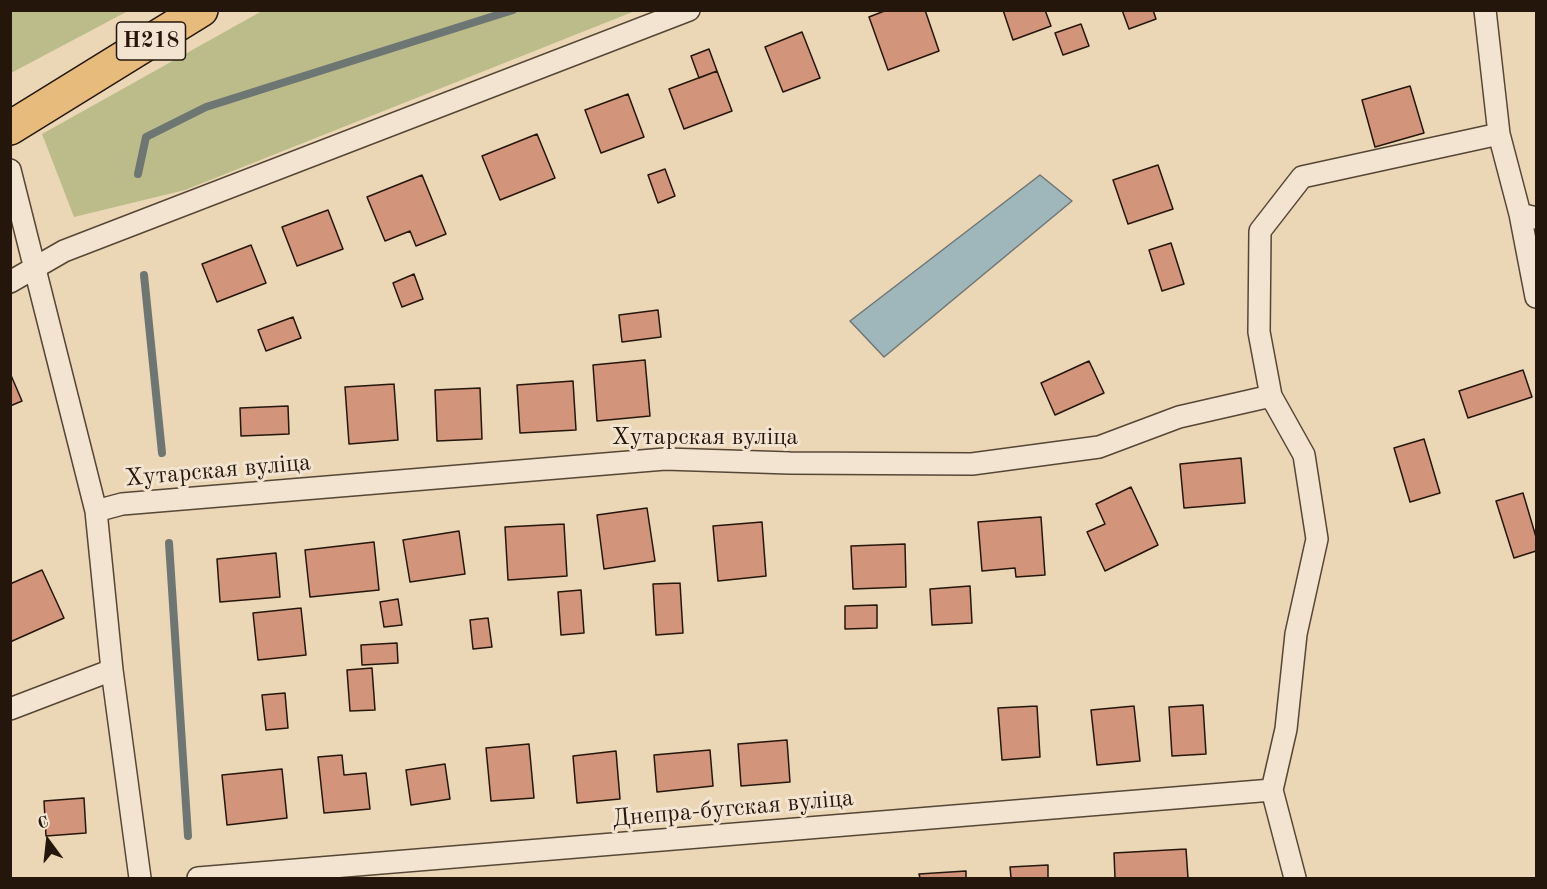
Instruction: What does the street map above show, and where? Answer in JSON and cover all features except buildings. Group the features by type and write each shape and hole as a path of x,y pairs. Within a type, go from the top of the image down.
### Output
{"main road":[{"name":"Н218","path":"10,128 201,10"}],"street":[{"path":"10,282 64,251 689,10"},
{"path":"1485,10 1499,134 1528,216 1536,297"},
{"path":"1295,879 1272,790 1286,729 1296,634 1317,539 1304,455 1271,396 1259,332 1260,231 1302,177 1499,134"},
{"path":"10,170 96,511 112,670 140,879"},
{"name":"Хутарская вуліца","path":"96,511 122,504 665,459 790,463 972,464 1099,447 1179,417 1271,396"},
{"path":"10,709 112,670"},
{"name":"Днепра-бугская вуліца","path":"198,879 1272,790"}],"green space":[{"path":"11,10 128,10 128,11 11,73"},
{"path":"262,11 635,11 185,190 74,217 42,134"}],"water":[{"path":"1040,175 1072,201 884,357 850,321"}],"waterway":[{"path":"138,174 146,137 206,107 513,10"},
{"path":"144,275 162,453"},
{"path":"169,543 188,836"}]}
